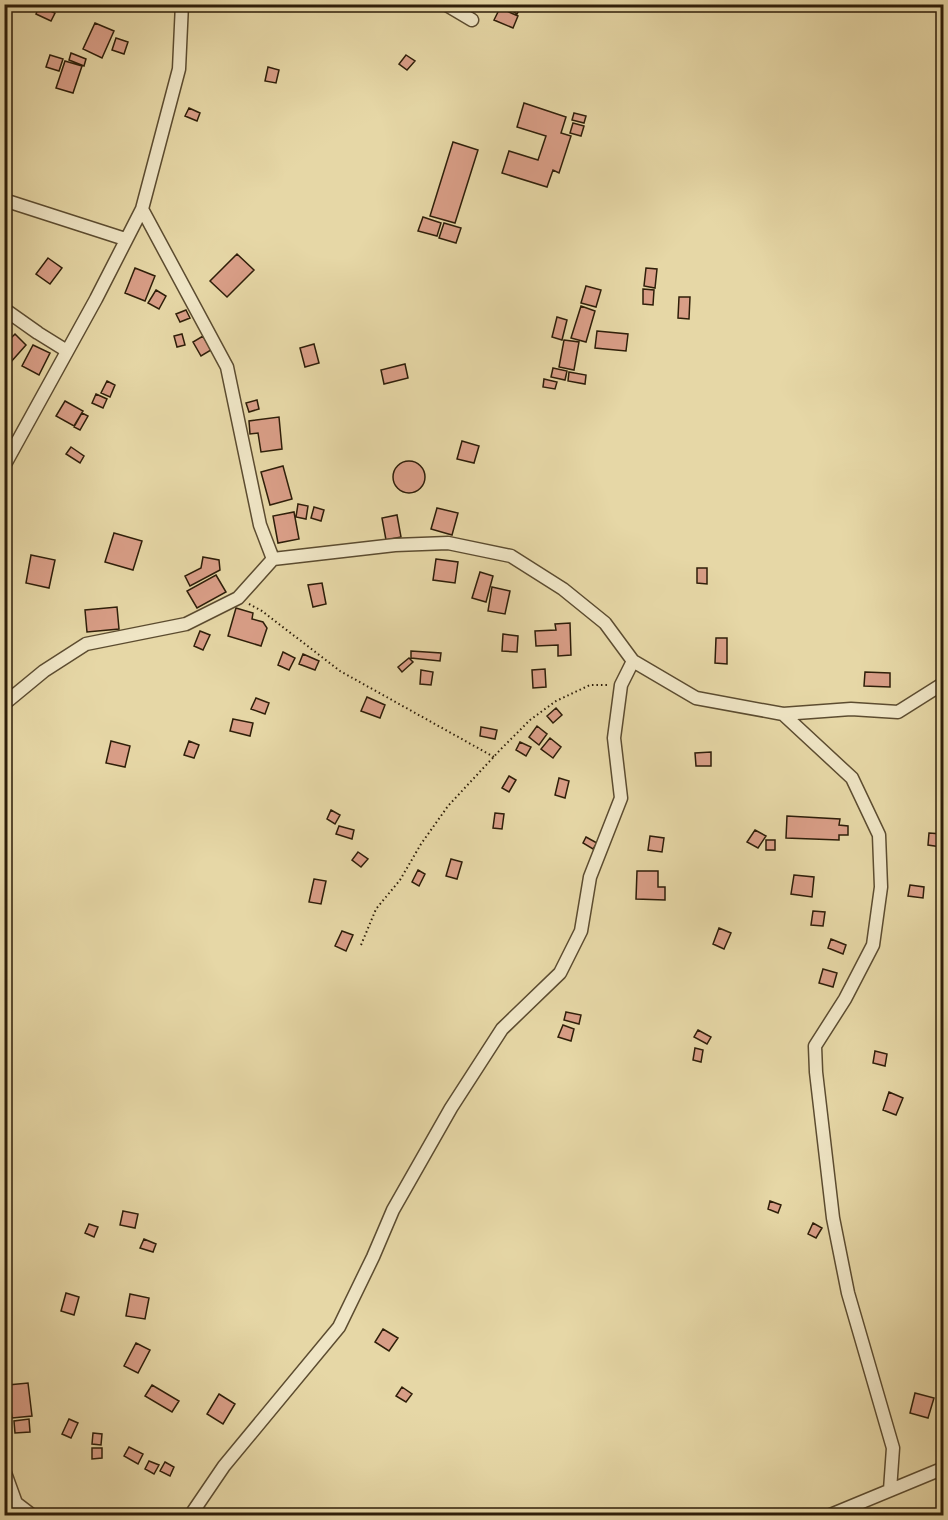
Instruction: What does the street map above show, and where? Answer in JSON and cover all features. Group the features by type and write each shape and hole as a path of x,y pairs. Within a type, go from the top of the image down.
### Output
{"street":[{"path":"4,466 142,209 179,69 182,4"},
{"path":"445,4 472,20"},
{"path":"4,200 125,239"},
{"path":"142,209 227,367 260,525 273,559"},
{"path":"4,309 67,351"},
{"path":"4,704 44,671 86,644 186,624 238,598 273,559 394,545 448,543 511,556 563,589 605,623 633,661 696,698 783,714 851,709 898,711 944,683"},
{"path":"190,1515 224,1466 339,1327 393,1210 451,1108 502,1029 560,974 580,931 590,878 621,798 614,738 621,686 633,661"},
{"path":"783,714 852,778 879,835 881,887 873,945 845,999 815,1046 833,1218 848,1293 893,1448 890,1490"},
{"path":"828,1515 944,1468"},
{"path":"4,1470 16,1503 33,1515"}],"path":[{"path":"238,598 262,610 340,671 494,757"},
{"path":"361,945 376,909 400,880 421,844 448,806 530,720 556,701 590,685 621,686"}],"building":[{"path":"502,4 523,4 517,14"},
{"path":"39,6 55,13 51,21 36,14"},
{"path":"500,8 518,16 513,28 494,20"},
{"path":"95,23 114,31 102,58 83,49"},
{"path":"116,38 128,42 124,54 112,50"},
{"path":"71,53 86,59 84,66 69,60"},
{"path":"50,55 63,59 59,71 46,67"},
{"path":"406,55 415,61 407,70 399,64"},
{"path":"65,61 82,66 73,93 56,88"},
{"path":"268,67 279,70 276,83 265,81"},
{"path":"524,103 566,117 561,133 571,136 559,173 553,170 547,187 502,173 509,151 538,160 546,136 517,127"},
{"path":"189,108 200,113 197,121 185,116"},
{"path":"574,113 586,116 584,123 572,120"},
{"path":"573,123 584,126 581,136 570,133"},
{"path":"453,142 478,150 455,223 430,216"},
{"path":"423,217 441,223 437,236 418,231"},
{"path":"444,223 461,228 456,243 439,238"},
{"path":"237,254 254,270 227,297 210,281"},
{"path":"48,258 62,268 50,284 36,274"},
{"path":"135,268 155,276 145,301 125,293"},
{"path":"646,268 657,269 655,288 644,286"},
{"path":"586,286 601,290 596,307 581,303"},
{"path":"643,289 654,290 653,305 643,304"},
{"path":"156,290 166,296 159,309 148,303"},
{"path":"679,297 690,297 689,319 678,318"},
{"path":"581,306 595,311 586,342 571,338"},
{"path":"186,310 190,318 180,322 176,314"},
{"path":"557,317 567,320 562,340 552,337"},
{"path":"597,331 628,334 626,351 595,348"},
{"path":"15,334 26,345 10,363 4,359 4,345"},
{"path":"182,334 185,345 177,347 174,336"},
{"path":"203,336 211,350 201,356 193,342"},
{"path":"564,340 579,342 574,370 559,367"},
{"path":"314,344 319,363 305,367 300,348"},
{"path":"33,345 50,353 39,375 22,366"},
{"path":"405,364 408,378 384,384 381,370"},
{"path":"553,368 567,371 565,380 551,377"},
{"path":"569,372 586,375 585,384 568,381"},
{"path":"544,379 557,382 555,389 543,387"},
{"path":"107,381 115,385 110,397 101,393"},
{"path":"96,394 107,399 103,408 92,403"},
{"path":"257,400 259,409 249,412 246,403"},
{"path":"65,401 83,411 74,426 56,416"},
{"path":"82,413 88,416 80,430 74,427"},
{"path":"279,417 282,449 261,452 258,433 250,434 249,421"},
{"path":"462,441 479,446 474,463 457,459"},
{"path":"71,447 84,456 80,463 66,454"},
{"path":"409,461 421,465 425,477 421,489 409,493 397,489 393,477 397,465"},
{"path":"283,466 292,499 270,505 261,472"},
{"path":"298,504 308,506 306,519 296,517"},
{"path":"314,507 324,510 321,521 311,518"},
{"path":"437,508 458,513 452,535 431,529"},
{"path":"294,512 299,539 278,543 273,516"},
{"path":"397,515 401,537 386,540 382,518"},
{"path":"114,533 142,541 133,570 105,562"},
{"path":"31,555 55,560 49,588 26,583"},
{"path":"203,557 219,560 220,570 190,586 185,576 201,568"},
{"path":"436,559 458,562 455,583 433,580"},
{"path":"697,568 707,568 707,584 697,583"},
{"path":"480,572 493,576 486,602 472,598"},
{"path":"216,575 226,592 197,608 187,591"},
{"path":"322,583 326,604 313,607 308,585"},
{"path":"492,587 510,591 505,614 488,611"},
{"path":"117,607 119,629 87,632 85,610"},
{"path":"236,608 253,613 252,619 263,622 267,628 261,646 228,636"},
{"path":"570,623 571,655 558,656 558,645 536,646 535,631 556,630 555,624"},
{"path":"200,631 210,635 203,650 194,646"},
{"path":"503,634 518,636 517,652 502,651"},
{"path":"716,638 727,638 727,664 715,663"},
{"path":"411,651 441,653 440,661 411,658"},
{"path":"283,652 295,658 289,670 278,665"},
{"path":"303,654 319,661 315,670 299,664"},
{"path":"409,658 413,662 402,672 398,667"},
{"path":"545,669 546,687 533,688 532,670"},
{"path":"421,670 433,672 431,685 420,684"},
{"path":"865,672 890,673 890,687 864,686"},
{"path":"367,697 385,705 380,718 361,711"},
{"path":"256,698 269,703 265,714 251,709"},
{"path":"556,708 562,715 553,723 547,716"},
{"path":"233,719 253,723 250,736 230,731"},
{"path":"537,726 547,734 539,745 529,737"},
{"path":"481,727 497,730 495,739 480,736"},
{"path":"550,738 561,747 553,758 541,749"},
{"path":"111,741 130,746 125,767 106,763"},
{"path":"189,741 199,745 194,758 184,755"},
{"path":"520,742 531,747 526,756 516,750"},
{"path":"711,752 711,766 696,766 695,753"},
{"path":"509,776 516,780 509,792 502,788"},
{"path":"559,778 569,781 565,798 555,795"},
{"path":"331,810 340,815 335,824 327,819"},
{"path":"495,813 504,814 502,829 493,828"},
{"path":"787,816 840,819 839,825 848,826 848,835 839,835 839,840 786,838"},
{"path":"339,826 354,830 352,839 336,834"},
{"path":"755,830 766,836 758,848 747,842"},
{"path":"929,833 942,834 941,847 928,845"},
{"path":"650,836 664,838 662,852 648,850"},
{"path":"586,837 597,843 593,849 583,843"},
{"path":"766,840 775,840 775,850 766,850"},
{"path":"358,852 368,859 361,867 352,860"},
{"path":"451,859 462,862 457,879 446,876"},
{"path":"418,870 425,874 419,886 412,882"},
{"path":"637,871 658,871 658,887 665,887 665,900 636,899"},
{"path":"794,875 814,877 812,897 791,894"},
{"path":"314,879 326,881 321,904 309,902"},
{"path":"910,885 924,887 923,898 908,896"},
{"path":"813,911 825,912 823,926 811,925"},
{"path":"719,928 731,933 724,949 713,944"},
{"path":"342,931 353,935 346,951 335,946"},
{"path":"831,939 846,945 843,954 828,948"},
{"path":"823,969 837,973 833,987 819,983"},
{"path":"566,1012 581,1015 579,1024 564,1020"},
{"path":"563,1025 574,1029 571,1041 558,1037"},
{"path":"698,1030 711,1037 707,1044 694,1037"},
{"path":"695,1048 703,1050 701,1062 693,1060"},
{"path":"875,1051 887,1054 885,1066 873,1063"},
{"path":"889,1092 903,1098 896,1115 883,1110"},
{"path":"770,1201 781,1205 778,1213 768,1209"},
{"path":"123,1211 138,1214 135,1228 120,1225"},
{"path":"813,1223 822,1228 816,1238 808,1234"},
{"path":"89,1224 98,1227 94,1237 85,1233"},
{"path":"144,1239 156,1244 153,1252 140,1248"},
{"path":"66,1293 79,1297 74,1315 61,1311"},
{"path":"130,1294 149,1298 145,1319 126,1316"},
{"path":"383,1329 398,1338 389,1351 375,1342"},
{"path":"136,1343 150,1350 138,1373 124,1366"},
{"path":"28,1383 32,1416 12,1418 8,1385"},
{"path":"152,1385 179,1401 172,1412 145,1396"},
{"path":"402,1387 412,1394 406,1402 396,1396"},
{"path":"915,1393 934,1398 928,1418 910,1413"},
{"path":"219,1394 235,1404 223,1424 207,1414"},
{"path":"29,1419 30,1432 15,1433 14,1421"},
{"path":"69,1419 78,1423 71,1438 62,1434"},
{"path":"93,1433 102,1434 101,1445 92,1444"},
{"path":"129,1447 143,1454 138,1464 124,1456"},
{"path":"92,1448 102,1448 102,1458 92,1459"},
{"path":"149,1461 159,1465 154,1474 145,1469"},
{"path":"165,1462 174,1467 170,1476 160,1471"}]}
